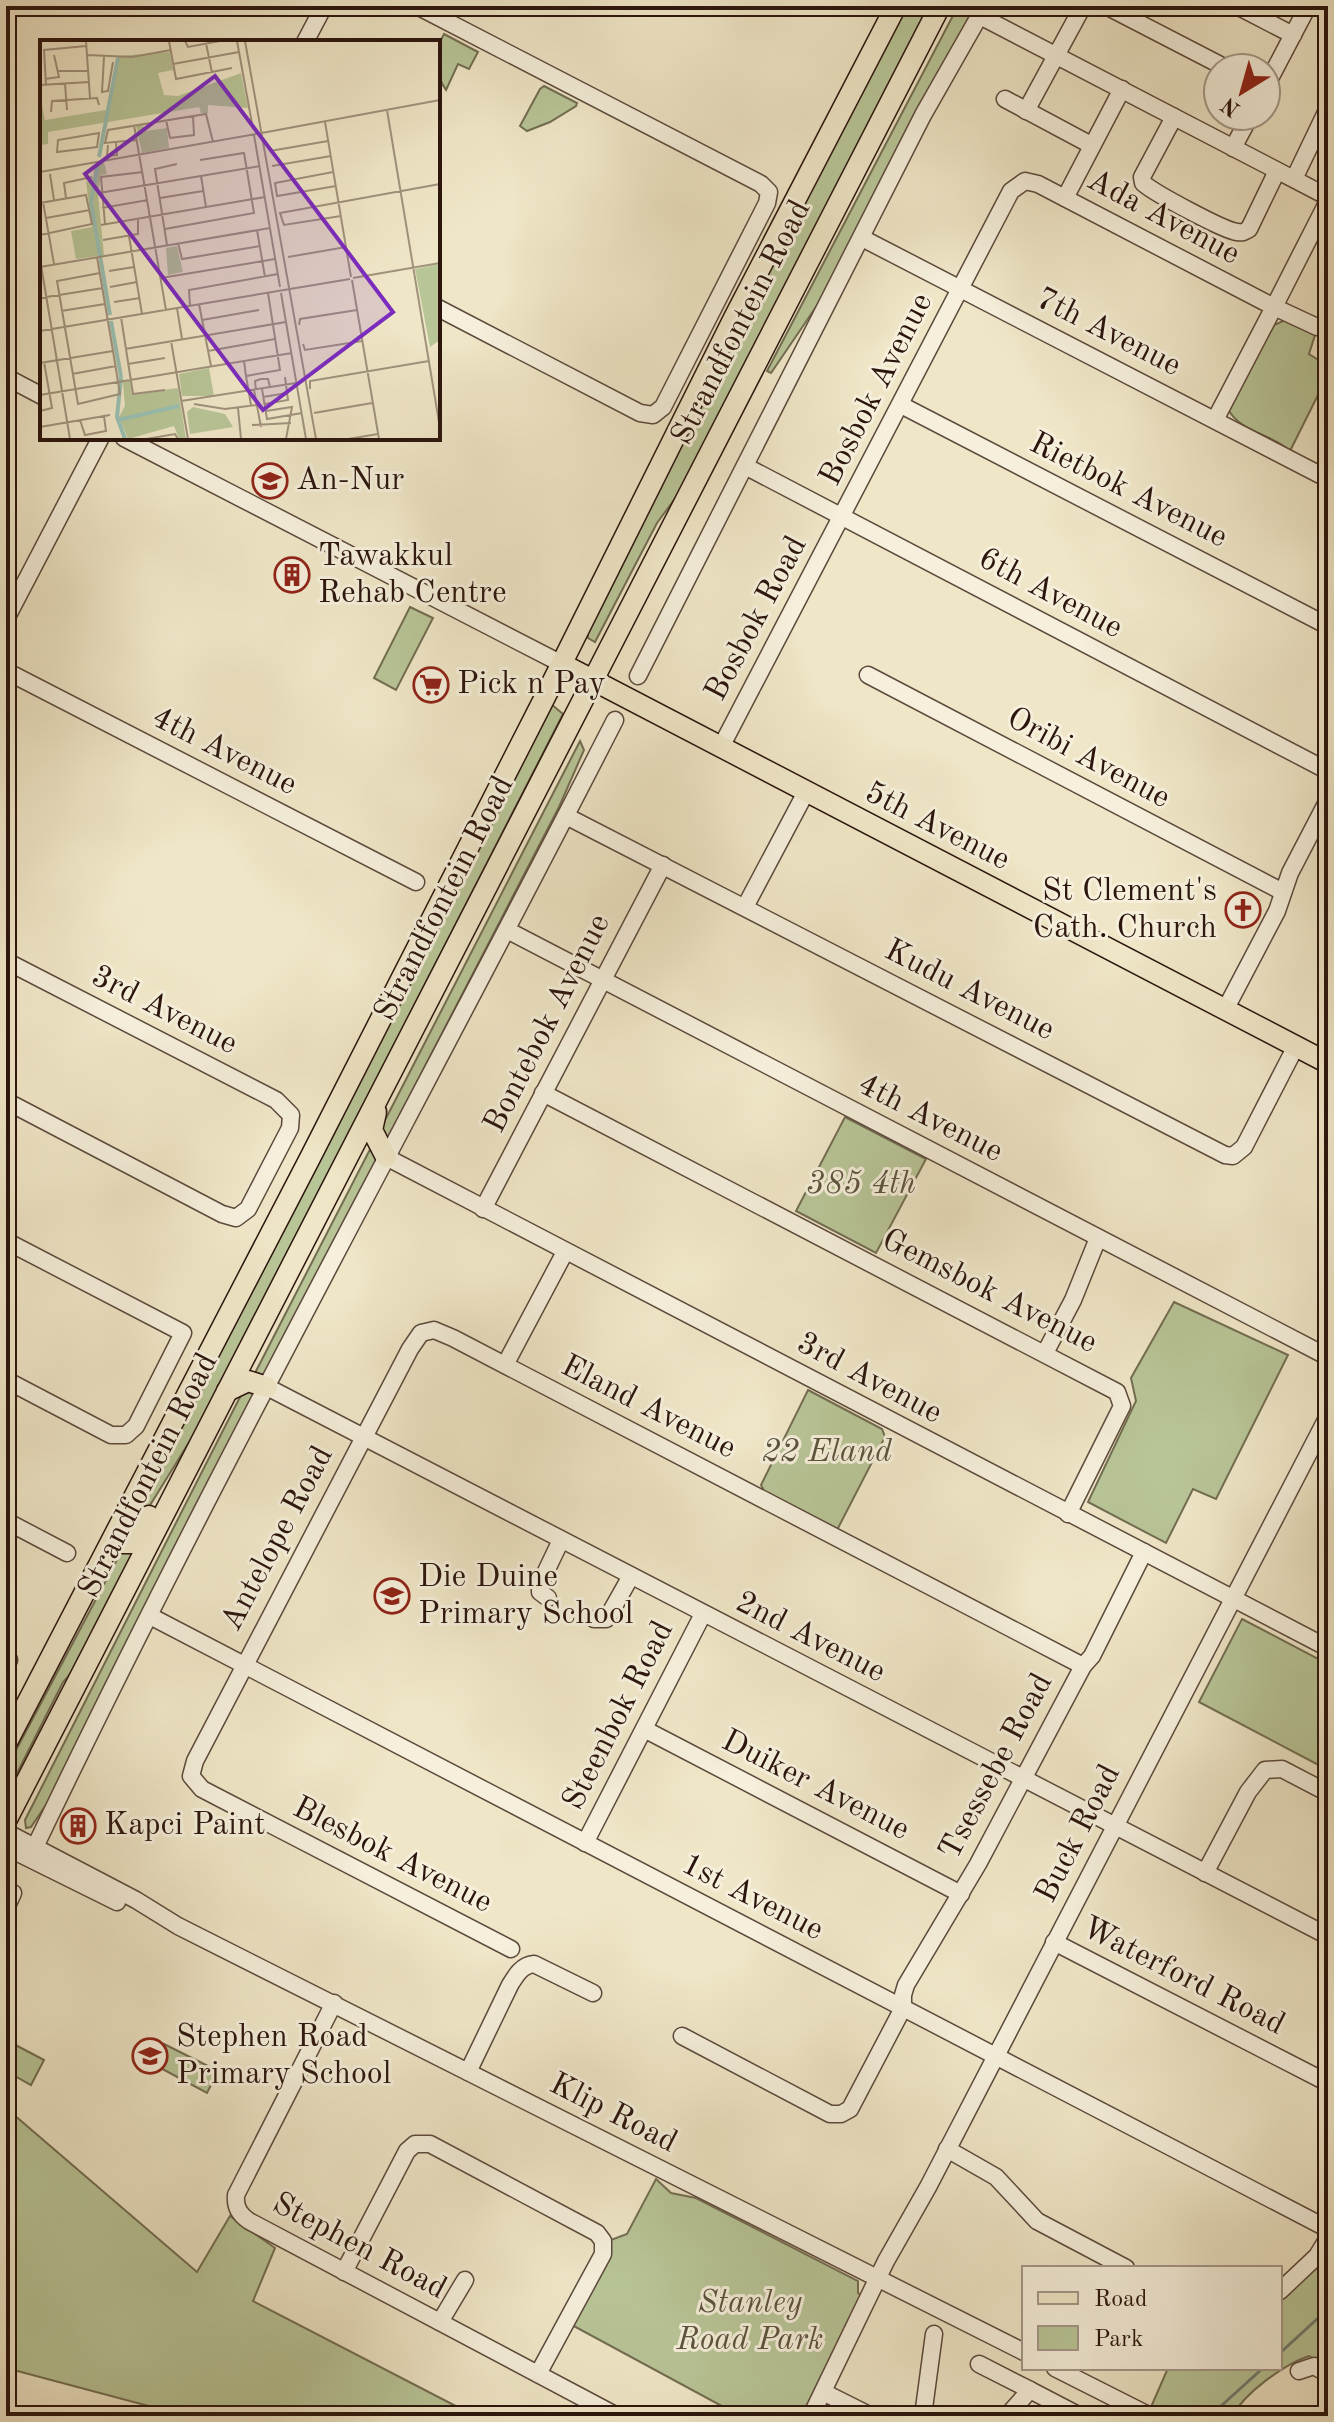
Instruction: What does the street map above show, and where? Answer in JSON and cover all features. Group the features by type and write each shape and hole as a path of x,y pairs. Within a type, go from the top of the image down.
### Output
{"main road":[{"name":"Strandfontein Road","path":"6,1744 114,1539 562,664 734,318 896,6"},
{"name":"Strandfontein Road","path":"6,1821 940,6"},
{"name":"5th Avenue","path":"562,664 1328,1063"},
{"path":"382,1088 372,1130 386,1157"},
{"path":"114,1539 127,1544 135,1539 222,1400 248,1381 267,1387"}],"street":[{"path":"306,40 324,6"},
{"path":"417,6 761,184 769,192 663,407 653,415 640,413 440,309"},
{"path":"1026,111 1083,6"},
{"path":"1106,6 1202,56"},
{"path":"1237,6 1293,35"},
{"path":"1282,56 1308,6"},
{"path":"638,676 923,115 982,11 1057,56 1328,199 1215,420"},
{"path":"1065,198 1122,89"},
{"path":"1005,99 1091,145"},
{"path":"1294,179 1328,108"},
{"path":"1174,117 1142,177 1143,183 1192,211 1233,232 1242,233 1249,229 1277,171"},
{"path":"1233,148 1242,132"},
{"name":"Ada Avenue","path":"961,289 1011,191 1025,181 1038,184 1274,307 1317,327 1328,324"},
{"name":"7th Avenue","path":"862,238 1328,479"},
{"name":"Bosbok Avenue","path":"843,517 961,289"},
{"path":"6,377 40,395"},
{"name":"Rietbok Avenue","path":"901,405 1328,626"},
{"path":"6,619 98,440"},
{"path":"128,440 562,664"},
{"name":"6th Avenue","path":"745,466 1328,771"},
{"name":"Bosbok Road","path":"721,747 843,517"},
{"name":"4th Avenue","path":"6,671 416,882"},
{"name":"Oribi Avenue","path":"868,675 1283,892"},
{"name":"Strandfontein Road","path":"35,1847 267,1387 615,720"},
{"path":"745,907 806,792"},
{"path":"1225,1010 1277,911 1295,863 1328,800"},
{"name":"Kudu Avenue","path":"566,816 1225,1155 1233,1156 1244,1147 1296,1046"},
{"name":"Bontebok Avenue","path":"483,1209 663,865"},
{"name":"4th Avenue","path":"507,930 1328,1357"},
{"name":"3rd Avenue","path":"6,961 276,1100 291,1115 286,1136 248,1209 236,1218 222,1214 6,1101"},
{"name":"Gemsbok Avenue","path":"543,1093 1105,1383 1117,1392 1121,1400 1119,1411 1068,1514"},
{"name":"3rd Avenue","path":"386,1157 1328,1648"},
{"path":"1045,1353 1073,1300 1098,1238"},
{"path":"6,1241 183,1333 136,1426 126,1435 111,1435 6,1380"},
{"path":"505,1365 565,1252"},
{"name":"Eland Avenue","path":"363,1438 421,1333 441,1332 1083,1666"},
{"name":"2nd Avenue","path":"267,1387 1328,1936"},
{"name":"Buck Road","path":"811,2416 878,2278 1328,1416"},
{"name":"Antelope Road","path":"244,1666 363,1438"},
{"path":"6,1521 67,1553"},
{"path":"548,1598 540,1592 540,1584 561,1540"},
{"name":"Tsessebe Road","path":"903,2008 906,1985 961,1894 1083,1666 1092,1656 1144,1552"},
{"path":"594,1619 601,1620 609,1615 631,1576"},
{"name":"Steenbok Road","path":"585,1843 703,1614"},
{"name":"1st Avenue","path":"150,1616 1328,2229"},
{"name":"Blesbok Avenue","path":"244,1666 192,1767 191,1776 195,1783 511,1949"},
{"name":"Duiker Avenue","path":"644,1729 961,1894"},
{"path":"1205,1873 1248,1792 1265,1770 1282,1769 1328,1793"},
{"name":"Klip Road","path":"6,1832 35,1847 74,1875"},
{"name":"Klip Road","path":"6,1847 74,1875 132,1909 178,1926 334,2003 1022,2351"},
{"name":"Waterford Road","path":"1054,1942 1328,2083"},
{"path":"468,2072 516,1975 528,1964 534,1964 593,1993"},
{"name":"Stephen Road","path":"334,2003 251,2164 235,2202 239,2213 617,2416"},
{"path":"682,2036 836,2115 846,2112 853,2105 903,2008"},
{"path":"344,2272 409,2148 425,2142 592,2231 603,2241 603,2254 538,2374"},
{"path":"947,2149 996,2177 1037,2221 1122,2266"},
{"path":"1282,2289 1317,2256 1328,2238"},
{"path":"440,2322 465,2280"},
{"path":"923,2416 934,2334"},
{"path":"979,2364 1080,2416"},
{"path":"1299,2371 1314,2366 1328,2374"},
{"path":"1059,2370 1150,2416"},
{"path":"1007,2416 1030,2390"},
{"path":"823,2392 871,2416"}],"green space":[{"path":"905,6 931,6 685,485 657,523 595,642 588,638 588,627"},
{"path":"958,6 975,6 818,304 771,373 767,371"},
{"path":"444,34 478,52 469,69 458,64 446,90 440,77 440,44"},
{"path":"544,86 577,103 576,106 550,122 527,131 520,126"},
{"path":"1285,320 1315,335 1309,354 1328,366 1328,375 1290,451 1240,423 1227,408 1270,327"},
{"path":"410,607 433,618 396,690 374,678"},
{"path":"551,704 563,714 201,1423 134,1531 126,1533"},
{"path":"580,741 584,750 559,807 265,1376 254,1375"},
{"name":"385 4th","path":"845,1117 926,1159 876,1253 796,1211"},
{"path":"1174,1302 1288,1355 1216,1499 1193,1489 1166,1543 1088,1502 1136,1401 1131,1378"},
{"name":"22 Eland","path":"808,1390 882,1429 885,1437 836,1532 766,1495 761,1485"},
{"path":"251,1392 253,1396 50,1799 31,1827 26,1828 25,1820 239,1399 243,1393"},
{"path":"145,1540 78,1666 63,1682 6,1795 6,1769 121,1552"},
{"path":"1242,1619 1328,1664 1328,1770 1199,1702"},
{"path":"6,2040 44,2060 31,2085 6,2071"},
{"path":"164,2044 218,2071 207,2093 153,2064"},
{"path":"6,2108 197,2272 230,2216 275,2248 253,2301 475,2416 186,2416 6,2368"},
{"name":"Stanley Road Park","path":"656,2179 671,2193 696,2198 858,2281 858,2293 862,2296 805,2416 732,2416 733,2412 570,2324 608,2241 627,2234"},
{"path":"1328,2245 1328,2366 1309,2356 1282,2370 1282,2290"},
{"path":"1167,2370 1282,2370 1256,2389 1232,2416 1171,2416 1151,2407"}],"waterway":[{"path":"1282,2351 1328,2309"},
{"path":"1210,2416 1261,2370"}],"place":[{"name":"An-Nur","path":"270,481"},
{"name":"Tawakkul Rehab Centre","path":"292,575"},
{"name":"Pick n Pay","path":"431,685"},
{"name":"St Clement's Cath. Church","path":"1243,910"},
{"name":"Die Duine Primary School","path":"392,1596"},
{"name":"Kapci Paint","path":"78,1826"},
{"name":"Stephen Road Primary School","path":"150,2056"}]}
